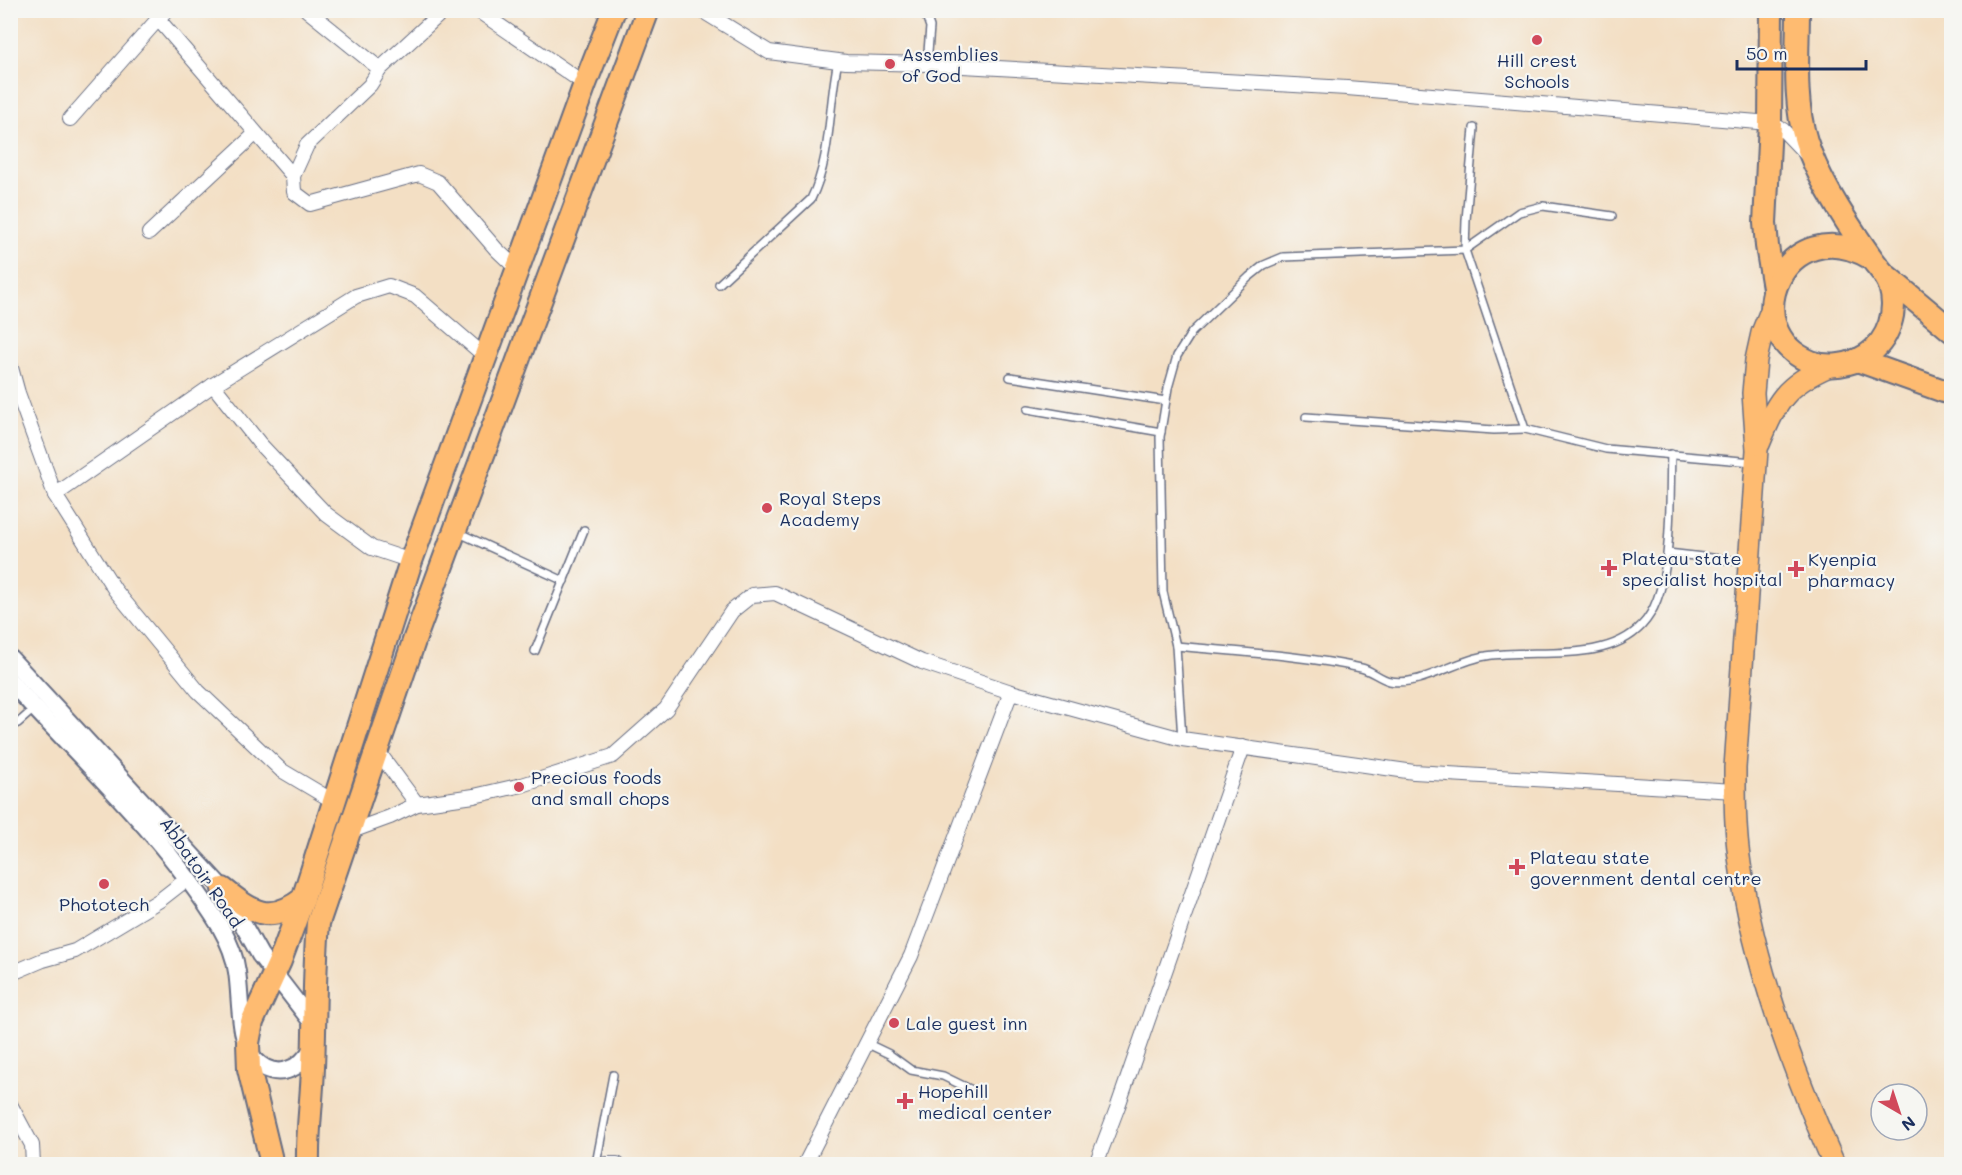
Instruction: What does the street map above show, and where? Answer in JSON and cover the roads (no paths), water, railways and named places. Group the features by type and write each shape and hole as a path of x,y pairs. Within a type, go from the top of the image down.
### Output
{"highway":[{"path":"272,1164 249,1069 248,1043 252,1022 274,974 303,899 411,561 614,10"},
{"path":"308,1164 318,924 415,638 648,10"},
{"path":"1771,10 1770,123 1765,223 1775,326 1784,341 1796,354 1812,362 1829,366 1857,360 1878,345 1890,323 1892,297 1890,285 1815,164 1801,121 1798,89 1798,10"},
{"path":"1773,298 1782,273 1793,260 1807,250 1823,245 1840,245 1857,250 1952,331"},
{"path":"1857,360 1952,394"},
{"path":"455,441 473,436 483,454"},
{"path":"222,889 247,907 270,914 289,910 303,899"}],"main road":[{"path":"1773,298 1756,360 1753,393 1756,456 1735,768 1740,864 1753,934 1794,1066 1834,1164"},
{"path":"1756,456 1771,415 1785,393 1804,377 1829,366"}],"street":[{"path":"307,10 380,69"},
{"path":"444,10 380,69 370,85 307,145 293,176 294,192 310,204 418,174 438,182 496,249 518,270"},
{"path":"477,10 585,84"},
{"path":"700,10 769,52 838,61 1347,88 1770,123 1790,136 1815,164"},
{"path":"70,119 163,15 255,134 293,176"},
{"path":"149,233 255,134"},
{"path":"55,495 213,385 356,296 389,286 415,296 486,357"},
{"path":"10,364 18,393 55,495 115,590 198,691 281,770 333,801"},
{"path":"213,385 260,444 326,514 372,548 411,561"},
{"path":"349,832 417,804 474,796 522,785 613,756 666,709 732,611 752,595 775,594 922,662 1011,692 1182,738 1414,772 1735,791"},
{"name":"Abbatoir Road","path":"10,658 222,889 244,930 314,1036"},
{"name":"Abbatoir Road","path":"10,681 156,837 220,926 230,944 237,971 242,1022 248,1051"},
{"path":"805,1164 911,956 1011,692"},
{"path":"1096,1164 1119,1106 1243,747"},
{"path":"376,750 417,804"},
{"path":"10,974 43,960 75,951 160,900 187,879"},
{"path":"248,1051 263,1068 288,1071 300,1065 307,1058 314,1036"},
{"path":"10,1104 32,1145 33,1164"},
{"path":"607,1164 618,1164"}],"lane":[{"path":"924,10 930,27 927,64"},
{"path":"719,284 811,199 824,165 832,86 838,61"},
{"path":"1474,128 1465,250 1525,429"},
{"path":"1182,738 1176,646 1163,592 1161,432 1177,356 1192,332 1249,277 1264,265 1283,257 1465,250 1520,212 1543,206 1612,216"},
{"path":"1010,377 1166,401"},
{"path":"1028,409 1161,432"},
{"path":"1306,417 1494,430 1525,429 1606,449 1671,454 1756,456"},
{"path":"1176,646 1364,668 1390,681 1412,680 1461,662 1486,656 1595,650 1622,640 1642,625 1657,602 1668,553 1671,454"},
{"path":"535,651 584,530"},
{"path":"455,531 564,581"},
{"path":"1668,553 1749,563"},
{"path":"10,726 18,723 35,708"},
{"path":"866,1043 889,1054 911,1070 943,1076 980,1094"},
{"path":"596,1164 613,1075"}],"place":[{"name":"Hill crest Schools","path":"1537,40"},
{"name":"Assemblies of God","path":"890,64"},
{"name":"Royal Steps Academy","path":"767,508"},
{"name":"Plateau state specialist hospital","path":"1609,568"},
{"name":"Kyenpia pharmacy","path":"1796,569"},
{"name":"Precious foods and small chops","path":"519,787"},
{"name":"Plateau state government dental centre","path":"1517,867"},
{"name":"Phototech","path":"104,884"},
{"name":"Lale guest inn","path":"894,1023"},
{"name":"Hopehill medical center","path":"905,1101"}]}
